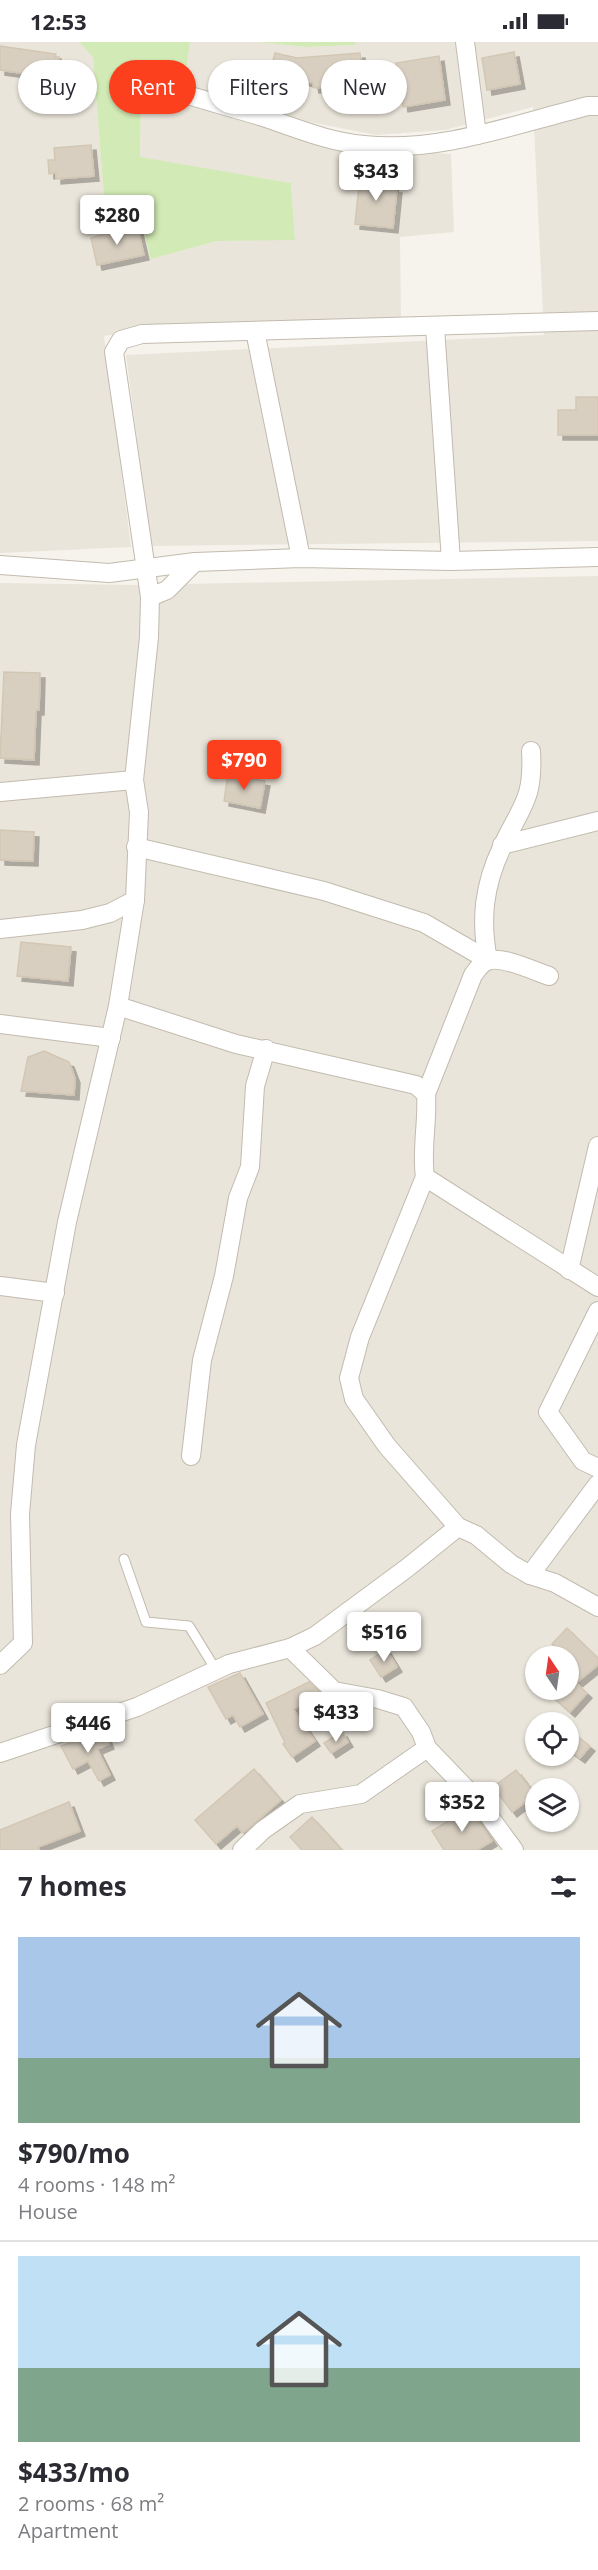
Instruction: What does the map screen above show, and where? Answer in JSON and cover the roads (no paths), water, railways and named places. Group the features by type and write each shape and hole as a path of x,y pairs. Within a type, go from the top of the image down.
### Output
{"street":[{"path":"465,42 477,135"},
{"path":"196,98 329,140 395,146 460,140 523,122 588,106 598,106"},
{"path":"0,1665 23,1643 20,1514 26,1444 76,1181 118,1005 135,900 139,812 134,780 149,638 150,597 114,352 121,340 142,334 598,321"},
{"path":"435,327 451,561"},
{"path":"255,331 301,558"},
{"path":"0,565 109,573 195,562 301,558 451,561 598,557"},
{"path":"150,597 167,590 195,562"},
{"path":"488,960 484,938 483,907 502,845 528,799 533,776 531,751"},
{"path":"0,792 134,780"},
{"path":"502,845 598,821"},
{"path":"136,848 324,891 424,923 488,960 500,960 549,976"},
{"path":"0,929 82,920 110,914 135,900"},
{"path":"488,960 472,975 426,1094 428,1114 423,1158 425,1177 360,1337 349,1378 354,1399 387,1446 458,1527 476,1535 511,1564 530,1575 555,1583 598,1607"},
{"path":"118,1005 214,1037 312,1063 416,1085 426,1094"},
{"path":"0,1024 111,1038"},
{"path":"191,1456 202,1360 222,1287 238,1198 250,1167 255,1086 266,1049"},
{"path":"569,1270 598,1146"},
{"path":"425,1177 598,1287"},
{"path":"0,1286 55,1293"},
{"path":"598,1311 548,1412 583,1461 598,1468"},
{"path":"530,1575 598,1484"},
{"path":"0,1753 137,1707 229,1664 290,1648 315,1636 458,1527"},
{"path":"290,1648 334,1691 378,1699 404,1707 421,1732 427,1748 478,1801 514,1850"},
{"path":"242,1850 263,1830 300,1804 361,1794 427,1748"}],"lane":[{"path":"124,1559 146,1622 189,1626 216,1670"}]}
